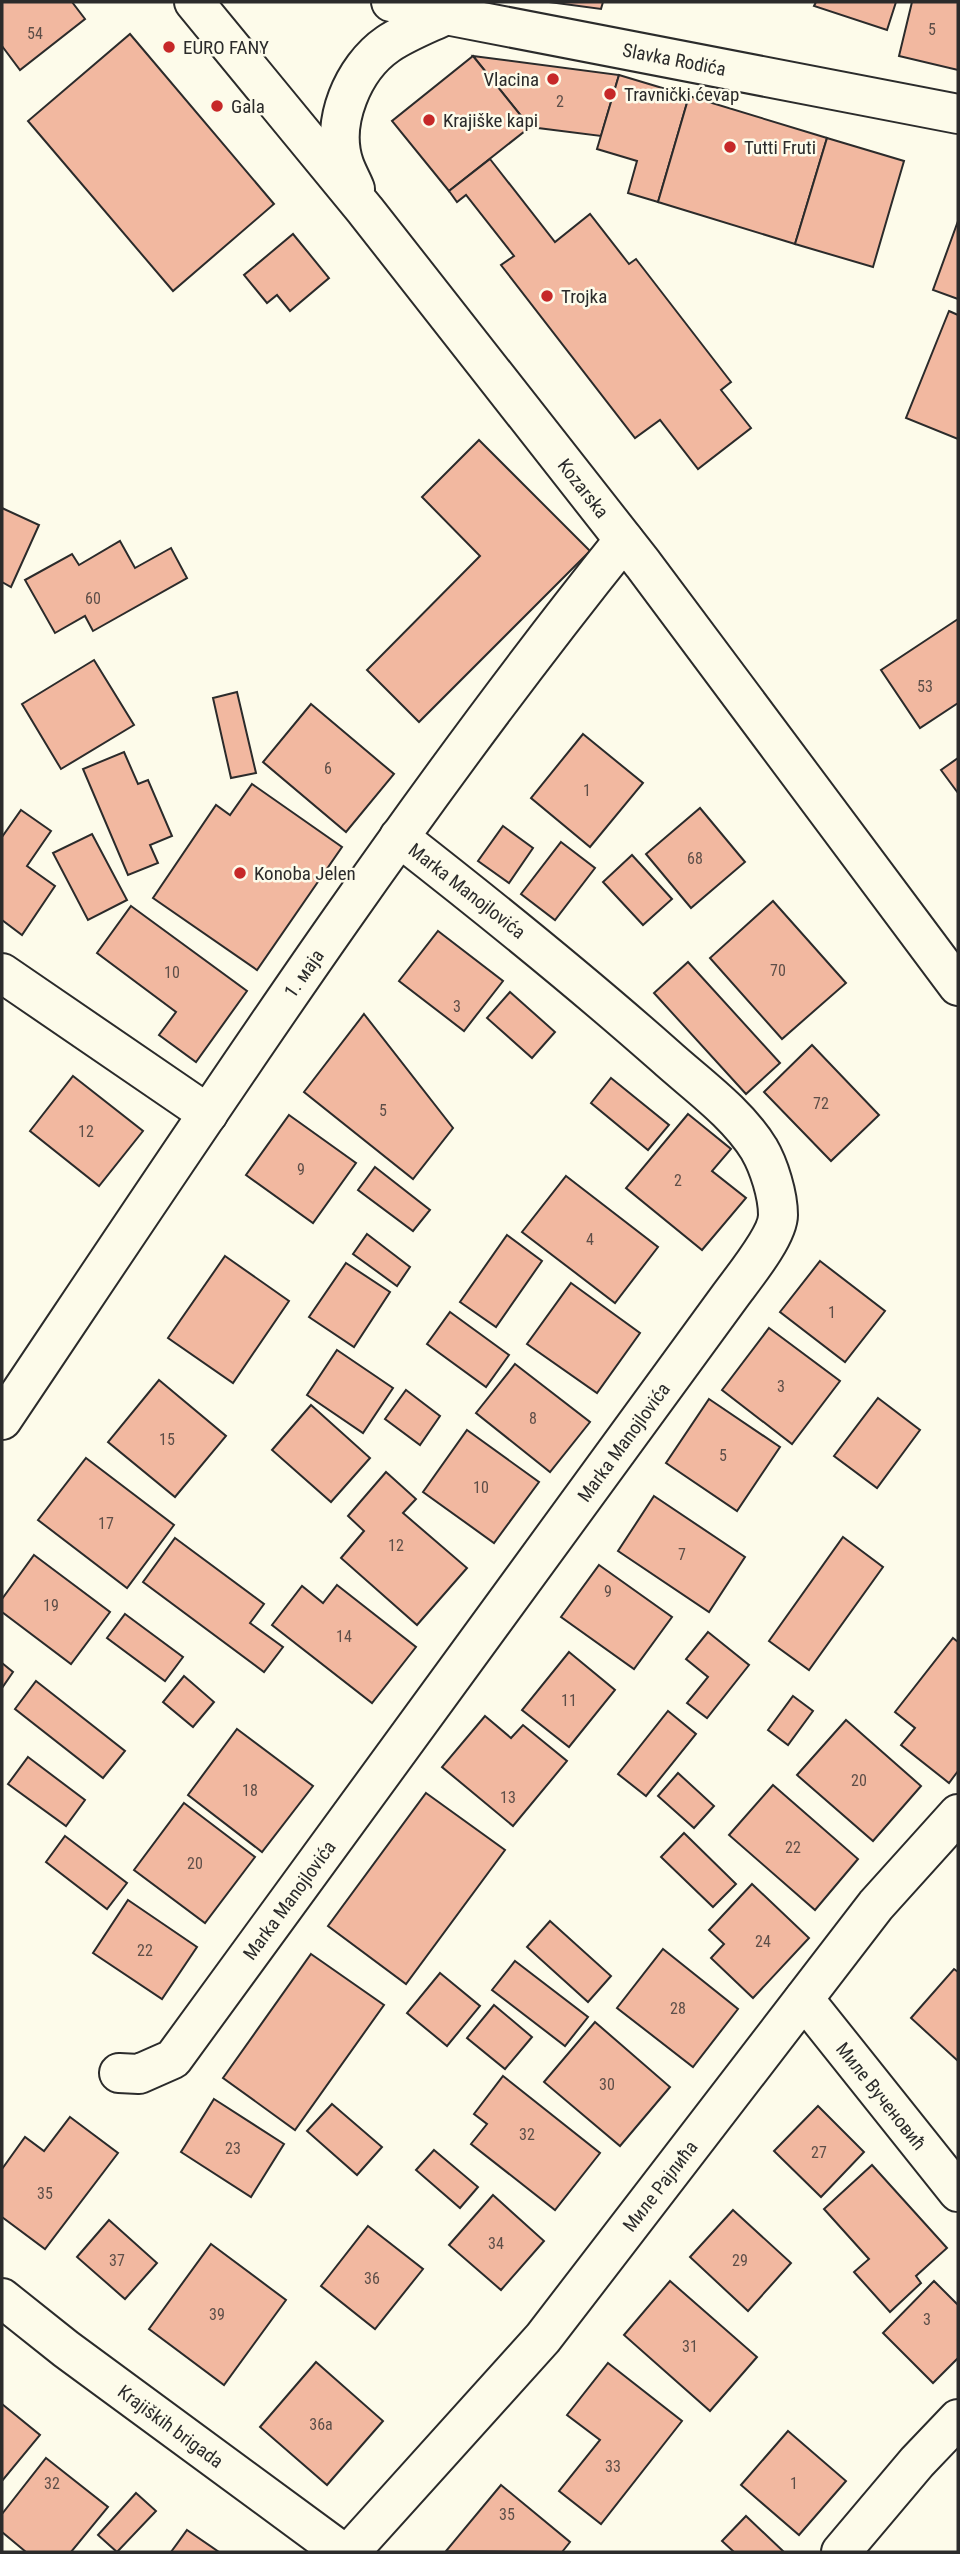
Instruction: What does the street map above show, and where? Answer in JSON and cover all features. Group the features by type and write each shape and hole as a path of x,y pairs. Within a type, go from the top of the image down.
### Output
{"street":[{"name":"Kozarska","path":"194,2 365,210 624,540 958,986"},
{"name":"Slavka Rodića","path":"391,2 958,114"},
{"path":"365,210 343,163 341,132 345,104 358,77 385,46 446,15"},
{"name":"1. маја","path":"2,1420 427,796 553,628 624,540"},
{"name":"Marka Manojlovića","path":"119,2073 139,2074 173,2059 766,1246 778,1216 772,1182 760,1151 743,1127 631,1026 525,936 399,837"},
{"path":"2,973 208,1114"},
{"name":"Миле Рајлића","path":"350,2552 543,2338 876,1905 958,1814"},
{"name":"Миле Вученовић","path":"804,1999 958,2192"},
{"name":"Krajiških brigada","path":"2,2298 66,2349 342,2552"},
{"path":"841,2552 917,2462 958,2419"}],"building":[{"path":"2,2 72,2 85,19 20,70 2,46"},
{"path":"549,2 603,2 601,9"},
{"path":"816,2 896,2 887,30 814,6"},
{"path":"912,2 958,2 958,70 899,56"},
{"path":"130,34 274,204 173,291 28,121"},
{"path":"473,56 619,75 601,136 530,127"},
{"path":"473,56 530,127 449,191 392,121"},
{"path":"619,75 689,96 658,202 628,193 637,161 597,149"},
{"path":"689,96 827,138 795,244 658,202"},
{"path":"827,138 904,161 873,267 795,244"},
{"path":"490,159 555,242 590,214 629,264 636,259 731,382 721,390 751,428 698,469 660,420 635,438 501,265 514,256 466,195 457,202 449,191"},
{"path":"958,221 958,299 933,290"},
{"path":"293,234 329,278 290,311 277,295 267,303 244,275"},
{"path":"949,311 958,315 958,439 906,418"},
{"path":"479,440 590,551 419,722 367,670 480,556 422,497"},
{"path":"2,508 39,525 11,587 2,582"},
{"path":"120,541 135,568 171,548 187,578 93,631 85,616 55,633 25,580 72,554 79,565"},
{"path":"958,619 958,703 920,728 881,670"},
{"path":"94,660 134,725 61,769 22,704"},
{"path":"237,692 256,773 231,778 213,698"},
{"path":"311,704 394,774 346,832 263,762"},
{"path":"583,734 643,783 590,847 531,798"},
{"path":"124,752 138,784 148,780 172,836 150,845 158,863 128,875 83,769"},
{"path":"958,758 958,793 941,770"},
{"path":"252,784 342,847 257,970 153,898 216,805 230,815"},
{"path":"700,808 745,862 691,908 646,854"},
{"path":"21,810 51,831 27,866 55,886 22,935 2,920 2,837"},
{"path":"503,826 533,848 509,883 478,861"},
{"path":"92,834 127,900 88,920 53,853"},
{"path":"561,842 595,868 555,920 521,894"},
{"path":"632,855 672,899 643,925 603,882"},
{"path":"773,901 846,983 782,1039 710,958"},
{"path":"131,906 247,991 196,1062 159,1035 176,1012 97,953"},
{"path":"438,931 503,981 464,1031 399,981"},
{"path":"688,962 780,1063 746,1094 654,993"},
{"path":"510,992 555,1032 532,1058 487,1018"},
{"path":"364,1014 453,1128 413,1179 304,1092"},
{"path":"812,1045 879,1115 831,1161 764,1092"},
{"path":"73,1076 143,1131 99,1186 30,1131"},
{"path":"611,1078 669,1125 648,1150 591,1103"},
{"path":"688,1114 731,1149 712,1171 746,1198 702,1250 626,1188"},
{"path":"289,1115 356,1163 313,1223 246,1175"},
{"path":"375,1167 430,1210 413,1231 358,1190"},
{"path":"566,1176 658,1247 615,1303 522,1232"},
{"path":"367,1234 410,1267 397,1286 353,1254"},
{"path":"507,1235 542,1261 496,1327 460,1302"},
{"path":"225,1256 289,1301 233,1383 168,1338"},
{"path":"820,1261 885,1311 845,1362 780,1312"},
{"path":"346,1263 390,1292 354,1347 309,1317"},
{"path":"571,1283 640,1333 597,1393 527,1344"},
{"path":"450,1312 509,1355 486,1387 427,1344"},
{"path":"769,1328 840,1381 792,1444 722,1390"},
{"path":"337,1350 393,1388 363,1433 307,1395"},
{"path":"515,1364 590,1422 550,1472 476,1413"},
{"path":"159,1380 226,1436 175,1497 108,1442"},
{"path":"406,1390 440,1416 420,1445 385,1419"},
{"path":"878,1398 920,1430 877,1488 834,1456"},
{"path":"709,1399 780,1447 737,1511 666,1463"},
{"path":"311,1405 370,1458 331,1502 272,1450"},
{"path":"467,1430 539,1482 494,1543 423,1492"},
{"path":"86,1458 174,1525 127,1588 38,1520"},
{"path":"386,1472 416,1499 403,1513 467,1568 417,1625 341,1558 364,1531 348,1516"},
{"path":"654,1496 745,1557 709,1612 618,1551"},
{"path":"843,1537 883,1567 809,1670 769,1641"},
{"path":"175,1538 264,1604 250,1623 283,1647 264,1672 143,1582"},
{"path":"34,1555 110,1612 71,1664 2,1612 2,1599"},
{"path":"599,1565 672,1617 634,1669 561,1617"},
{"path":"337,1585 416,1647 372,1703 272,1625 302,1586 323,1603"},
{"path":"125,1614 183,1657 165,1681 107,1638"},
{"path":"708,1632 749,1665 707,1718 687,1703 708,1677 686,1659"},
{"path":"953,1638 958,1642 958,1771 949,1783 901,1745 915,1728 895,1712"},
{"path":"569,1652 615,1690 569,1747 522,1710"},
{"path":"2,1663 13,1672 2,1688"},
{"path":"184,1676 214,1702 193,1727 163,1702"},
{"path":"36,1681 125,1751 103,1778 15,1709"},
{"path":"793,1696 813,1711 788,1745 768,1730"},
{"path":"668,1711 696,1734 646,1796 618,1774"},
{"path":"485,1716 511,1738 523,1725 567,1761 513,1826 442,1767"},
{"path":"846,1720 921,1786 873,1841 797,1775"},
{"path":"237,1729 313,1786 262,1852 188,1795"},
{"path":"28,1757 85,1800 66,1826 8,1784"},
{"path":"678,1773 714,1806 694,1828 658,1796"},
{"path":"773,1785 858,1859 815,1910 729,1835"},
{"path":"426,1793 505,1850 406,1984 328,1926"},
{"path":"184,1803 255,1857 205,1923 134,1870"},
{"path":"684,1833 736,1884 713,1907 661,1857"},
{"path":"65,1836 127,1883 107,1909 46,1862"},
{"path":"752,1884 809,1938 753,1998 711,1958 724,1944 709,1930"},
{"path":"128,1900 197,1947 162,1999 93,1953"},
{"path":"550,1921 611,1976 588,2002 527,1947"},
{"path":"663,1949 738,2009 693,2067 617,2008"},
{"path":"311,1954 384,2005 295,2130 223,2078"},
{"path":"515,1961 588,2017 565,2046 492,1990"},
{"path":"954,1969 958,1972 958,2061 911,2018"},
{"path":"440,1973 480,2006 447,2046 407,2013"},
{"path":"494,2005 532,2037 505,2069 467,2038"},
{"path":"595,2022 670,2087 620,2146 544,2082"},
{"path":"503,2076 600,2153 555,2210 471,2144 487,2124 474,2114"},
{"path":"214,2099 284,2144 251,2197 181,2152"},
{"path":"332,2104 382,2147 357,2175 307,2131"},
{"path":"818,2106 864,2152 821,2197 774,2151"},
{"path":"70,2117 118,2153 45,2249 2,2217 2,2169 25,2137 44,2151"},
{"path":"434,2150 478,2187 460,2208 416,2170"},
{"path":"872,2165 947,2248 916,2276 921,2283 890,2312 854,2272 869,2259 824,2209"},
{"path":"493,2195 544,2241 501,2290 449,2245"},
{"path":"733,2210 791,2263 748,2311 690,2257"},
{"path":"109,2220 157,2263 125,2299 77,2257"},
{"path":"368,2226 423,2269 375,2329 321,2286"},
{"path":"211,2244 286,2300 224,2385 149,2329"},
{"path":"670,2281 757,2357 710,2411 624,2335"},
{"path":"934,2281 958,2305 958,2358 933,2383 883,2333"},
{"path":"316,2362 383,2421 327,2485 260,2427"},
{"path":"608,2363 682,2421 601,2524 559,2491 600,2440 567,2415"},
{"path":"2,2404 40,2435 2,2481"},
{"path":"788,2431 846,2481 799,2535 741,2485"},
{"path":"46,2458 108,2507 71,2552 26,2552 2,2532 2,2514"},
{"path":"501,2485 570,2542 562,2552 446,2551"},
{"path":"136,2493 156,2511 117,2552 98,2535"},
{"path":"746,2516 784,2552 734,2552 722,2541"},
{"path":"187,2530 219,2552 171,2552"}],"place":[{"name":"EURO FANY","path":"169,47"},
{"name":"Vlacina","path":"553,79"},
{"name":"Travnički ćevap","path":"610,94"},
{"name":"Gala","path":"217,106"},
{"name":"Krajiške kapi","path":"429,120"},
{"name":"Tutti Fruti","path":"730,147"},
{"name":"Trojka","path":"547,296"},
{"name":"Konoba Jelen","path":"240,873"}]}
